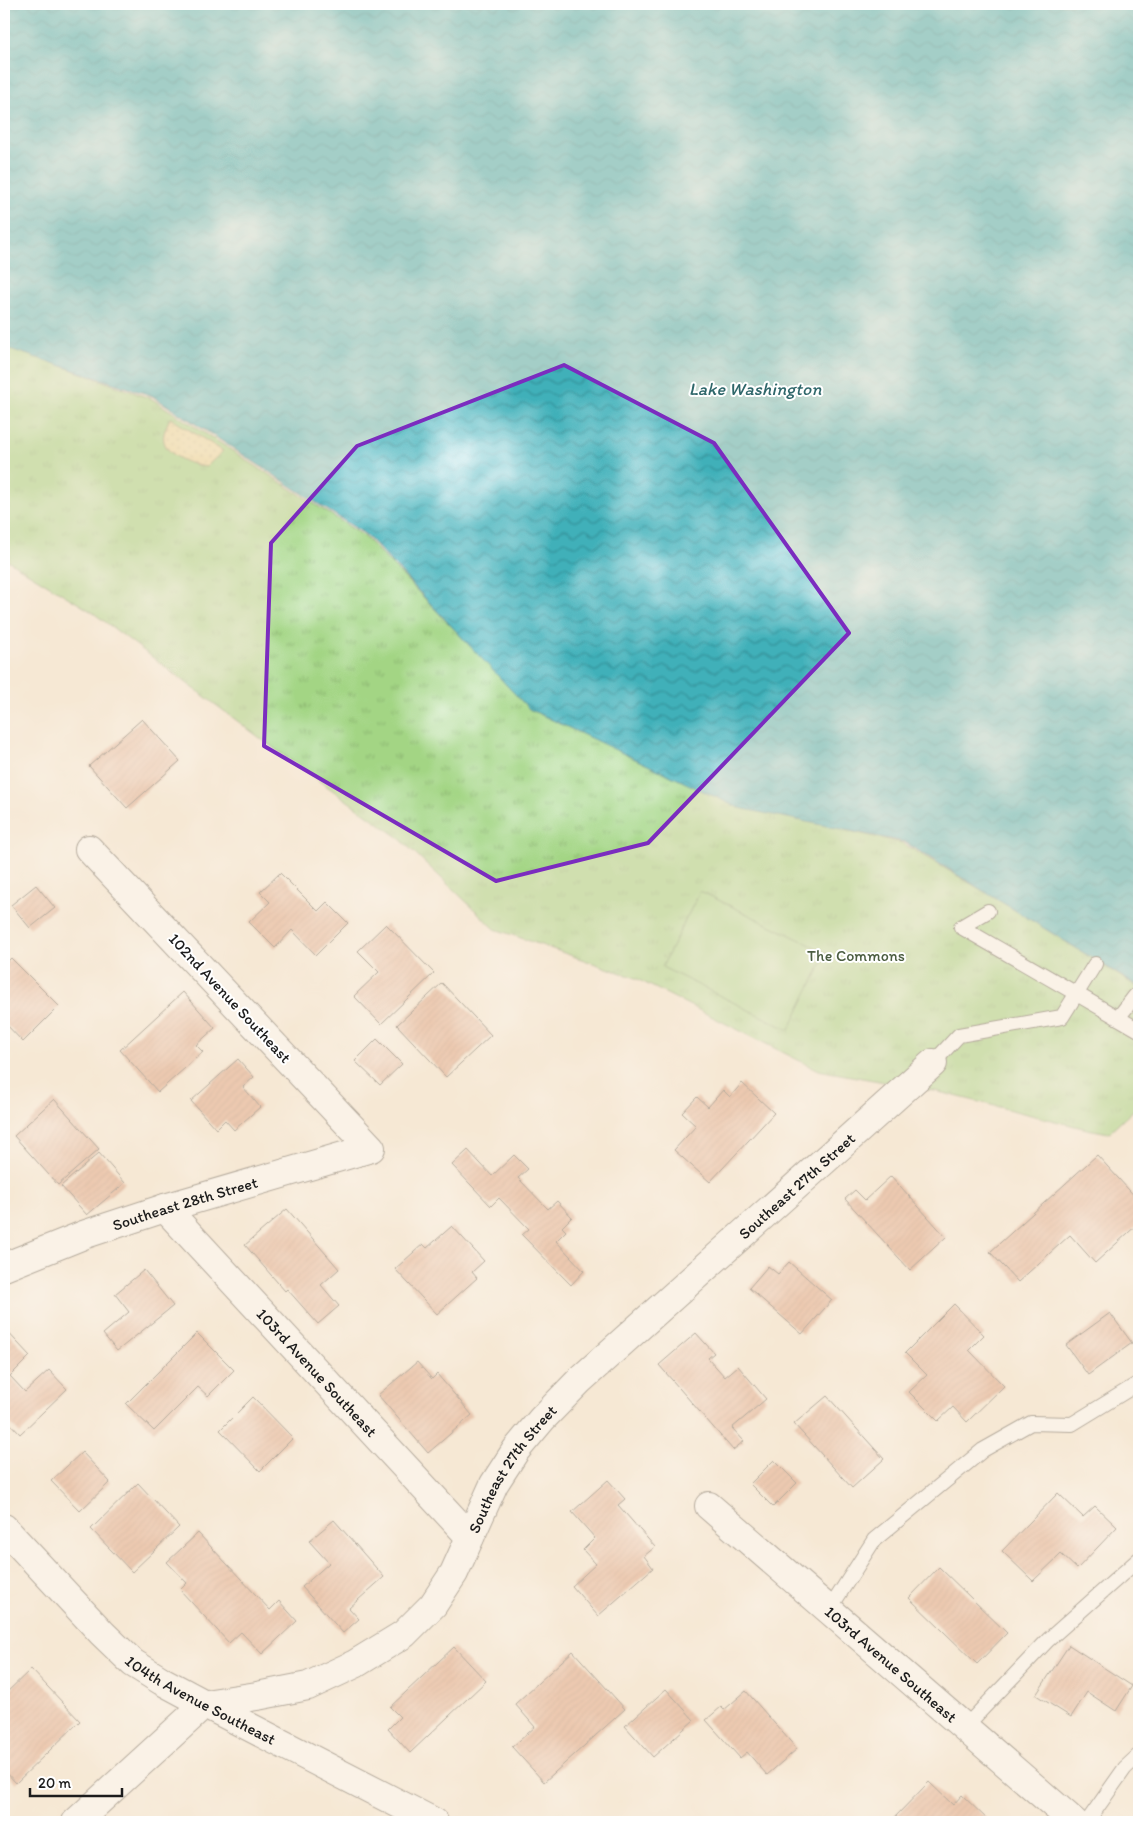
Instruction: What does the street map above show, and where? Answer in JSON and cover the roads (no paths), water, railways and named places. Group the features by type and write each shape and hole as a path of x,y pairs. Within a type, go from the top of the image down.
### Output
{"street":[{"name":"102nd Avenue Southeast","path":"89,849 371,1148"},
{"name":"Southeast 27th Street","path":"205,1704 308,1686 355,1664 404,1634 434,1605 454,1573 494,1484 516,1450 573,1386 933,1063"},
{"name":"Southeast 28th Street","path":"4,1267 86,1234 165,1208 371,1148"},
{"name":"103rd Avenue Southeast","path":"165,1208 470,1537"},
{"name":"103rd Avenue Southeast","path":"709,1506 1074,1822"},
{"name":"104th Avenue Southeast","path":"4,1528 102,1633 133,1663 162,1682 434,1822"},
{"path":"76,1822 205,1704"}],"lane":[{"path":"988,911 961,926 1139,1030"},
{"path":"933,1063 958,1035 1062,1017 1095,964"},
{"path":"1118,1018 1135,996"},
{"path":"829,1610 874,1540 983,1450 1031,1423 1072,1424 1139,1383"},
{"path":"965,1727 1048,1640 1139,1559"},
{"path":"1087,1822 1125,1768 1139,1755"}],"water":[{"name":"Lake Washington","path":"4,4 1139,4 1139,987 904,842 739,808 529,709 366,535 152,396 4,347"}],"park label":[{"name":"The Commons","path":"856,955"}]}
